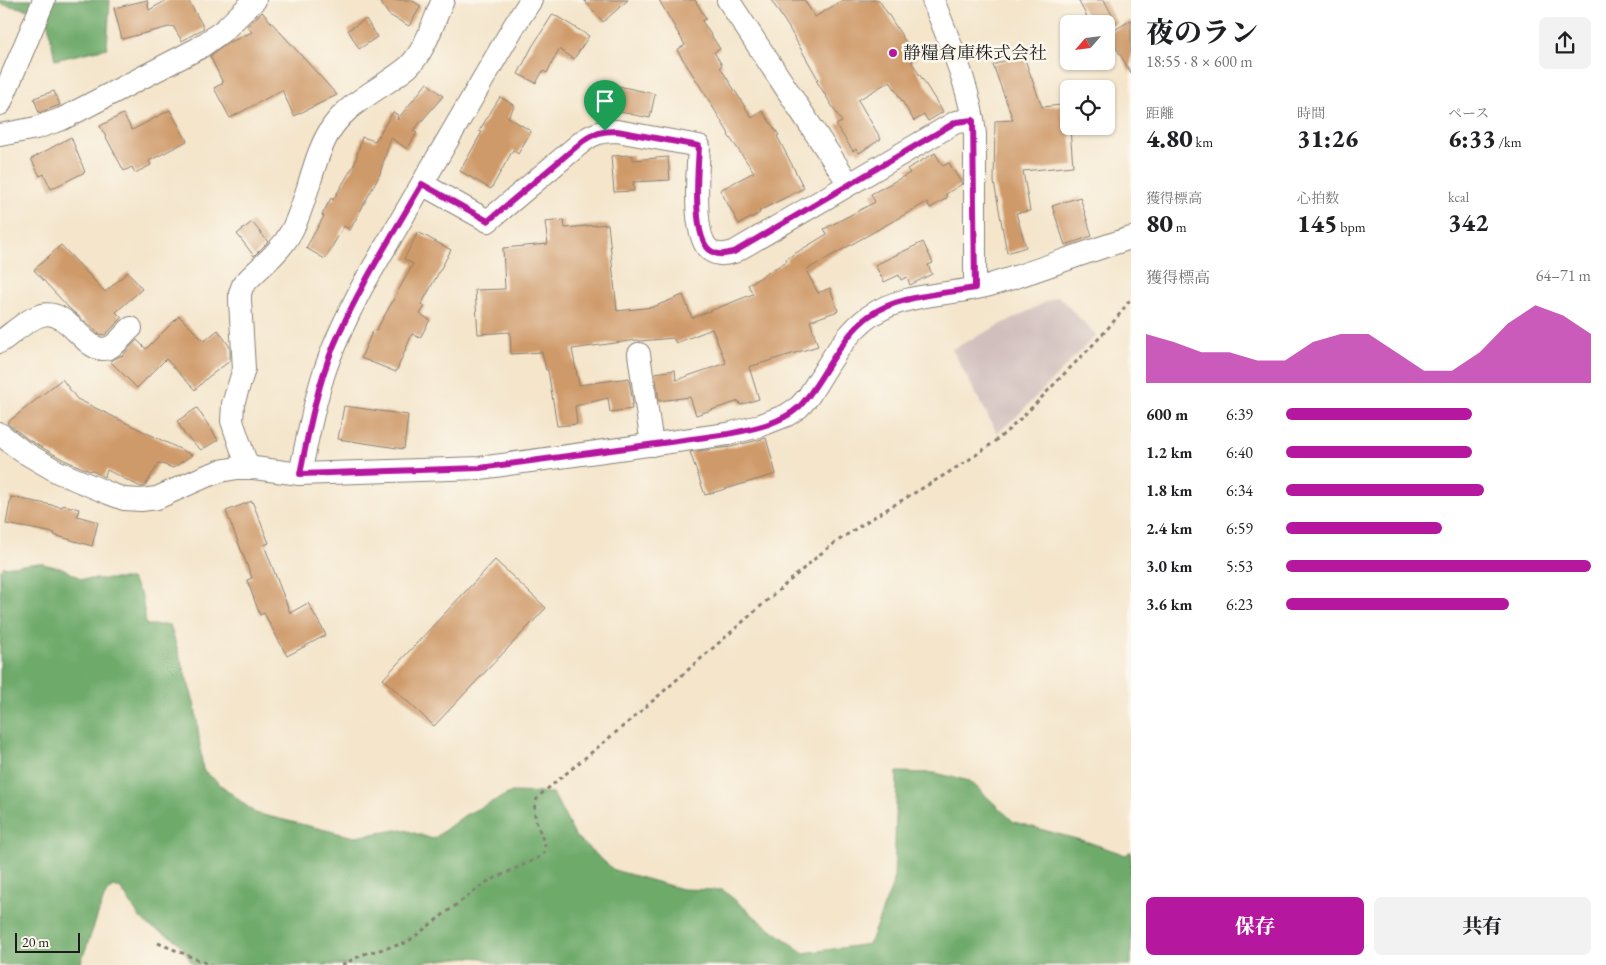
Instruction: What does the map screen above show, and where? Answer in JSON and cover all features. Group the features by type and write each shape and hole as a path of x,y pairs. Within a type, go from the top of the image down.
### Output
{"street":[{"path":"0,104 44,0"},
{"path":"0,135 36,128 62,119 199,48 224,30 255,0"},
{"path":"248,468 234,428 232,412 244,369 240,301 243,285 280,249 291,232 326,138 334,125 343,114 399,73 416,57 443,0"},
{"path":"300,474 314,408 323,377 334,346 362,288 514,26 531,0"},
{"path":"728,0 849,184"},
{"path":"933,0 965,85 973,120 975,288"},
{"path":"422,184 488,221 593,134 617,131 699,146 696,201 701,233 704,244 712,252 723,255 734,252 956,122 973,120"},
{"path":"0,434 22,451 52,469 124,498 140,500 157,498 220,471 237,468 300,474 480,468 744,431 787,415 799,407 808,397 855,328 869,316 886,307 903,301 1003,281 1131,238"},
{"path":"0,342 43,314 56,315 67,321 97,348 107,349 115,344 131,328"},
{"path":"639,354 652,444"}],"path":[{"path":"342,965 364,954 406,943 485,884 542,856 545,851 545,845 533,808 535,801 540,795 632,719 839,539 967,460 1002,436 1018,422 1099,338 1131,298"},
{"path":"158,943 211,965"}],"shaded area":[{"path":"1058,296 1096,335 1015,418 997,433 952,349"}],"green space":[{"path":"0,0 110,0 107,48 55,60 46,13 0,4"},
{"path":"39,563 64,569 82,579 131,579 142,596 146,625 170,625 195,705 203,770 255,813 355,837 402,829 433,839 465,815 512,792 553,793 575,836 614,870 682,889 723,890 760,921 804,953 869,944 894,881 897,772 935,773 970,781 1014,822 1088,842 1126,855 1131,851 1131,965 499,965 482,958 467,957 399,965 193,965 182,947 173,938 149,926 140,918 121,889 113,887 104,898 80,965 0,965 0,570 3,567"}],"building":[{"path":"147,0 149,10 167,0 188,0 204,28 182,41 173,26 122,39 114,8"},
{"path":"379,0 411,0 421,6 409,26 389,15"},
{"path":"584,0 628,0 603,22"},
{"path":"659,0 695,0 706,19 702,21 720,49 714,52 722,65 720,67 752,118 762,111 779,135 777,136 804,188 759,211 760,213 739,224 720,190 754,172 728,135 677,50 685,45"},
{"path":"771,0 804,0 815,17 843,0 879,0 916,58 911,61 943,112 928,121 924,115 914,121 890,81 858,100 881,139 859,153 856,149 853,151 836,125 842,122"},
{"path":"1078,0 1104,0 1112,15 1086,15"},
{"path":"262,12 337,95 294,116 282,90 230,118 214,88 223,83 210,56 228,43 252,32 247,26"},
{"path":"553,14 589,36 574,59 559,49 547,73 543,71 536,83 518,74 532,47"},
{"path":"366,19 377,37 359,49 348,30"},
{"path":"1131,20 1131,73 1115,46 1115,30"},
{"path":"1023,54 1042,107 1060,105 1060,135 1070,135 1073,166 1023,171 1030,211 1016,213 1026,247 1007,253 994,182 995,121 1013,120 993,65"},
{"path":"427,83 443,96 413,131 417,133 407,149 391,138 379,176 350,230 344,226 325,259 306,248 324,216 322,215 331,198 333,200 355,163 362,137 375,141 393,112 398,115 397,120"},
{"path":"614,85 655,94 650,118 620,112 620,109 609,107"},
{"path":"54,91 60,105 39,113 34,98"},
{"path":"500,97 515,106 508,117 531,131 518,154 513,150 491,189 460,171 482,132 479,131"},
{"path":"170,110 187,141 149,161 151,165 135,173 132,167 124,171 100,126 123,114 132,130"},
{"path":"71,137 85,172 51,189 44,174 40,176 31,159"},
{"path":"935,153 943,166 949,163 962,184 946,194 947,198 930,208 927,202 806,270 818,293 830,288 838,311 810,321 818,346 749,367 759,399 740,405 739,401 696,415 690,397 659,401 655,373 675,370 676,380 726,363 712,329 676,343 673,338 637,340 572,349 579,385 629,378 633,404 631,404 632,409 610,412 608,398 575,406 577,424 557,426 548,370 546,370 542,352 511,354 510,332 478,334 475,290 505,289 503,248 548,244 545,222 564,220 565,228 608,224 617,311 653,307 683,295 692,318 753,294 748,285 827,234 824,229 875,202 871,194 910,173 907,169"},
{"path":"633,155 633,160 668,157 670,180 633,182 634,191 614,192 611,156"},
{"path":"1080,197 1092,236 1065,245 1052,206"},
{"path":"252,222 268,242 254,256 237,234"},
{"path":"418,232 451,250 421,305 425,306 420,314 430,320 420,338 412,334 396,372 361,358 373,330 376,331 413,264 404,259"},
{"path":"923,242 933,263 928,265 932,274 910,285 907,277 901,280 899,275 884,282 875,265"},
{"path":"61,245 105,292 128,272 142,289 116,312 122,318 105,335 99,334 69,308 34,270"},
{"path":"179,316 204,341 218,330 230,347 230,361 207,378 195,390 166,359 137,388 110,361 123,355 137,340 146,349"},
{"path":"62,379 77,399 192,455 173,468 159,463 145,486 141,487 107,470 104,477 64,460 29,440 7,423"},
{"path":"344,406 408,415 404,449 338,439"},
{"path":"197,408 218,440 201,450 185,435 177,421"},
{"path":"766,438 776,474 705,495 690,452 731,447"},
{"path":"11,497 79,509 77,516 98,522 92,546 54,535 55,533 6,524"},
{"path":"252,501 269,543 264,545 290,613 308,603 326,635 287,656 264,613 260,615 247,580 252,578 226,511"},
{"path":"495,560 546,608 434,726 383,679"}],"place":[{"name":"静糧倉庫株式会社","path":"893,53"}],"route":[{"path":"973,120 975,134 975,288 903,301 869,316 855,328 808,397 799,407 774,421 744,431 480,468 300,474 314,408 334,346 362,288 422,184 488,221 583,141 593,134 605,131 617,131 699,146 696,201 701,233 704,244 712,252 723,255 734,252 956,122 973,120"}]}
